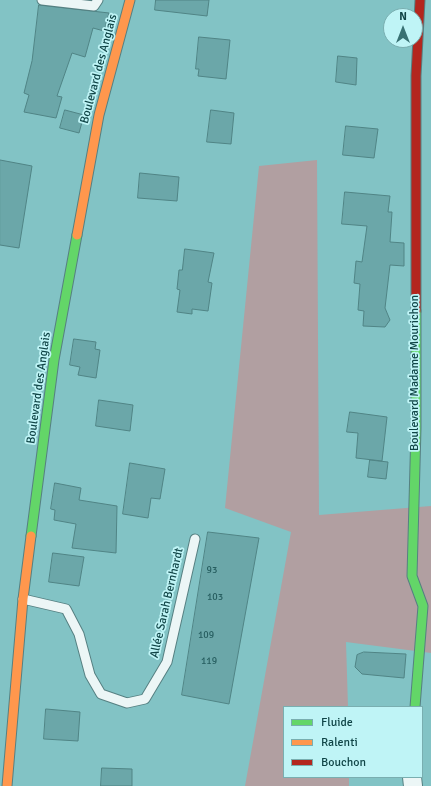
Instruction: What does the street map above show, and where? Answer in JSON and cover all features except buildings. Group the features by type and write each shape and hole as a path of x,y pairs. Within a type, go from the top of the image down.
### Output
{"street":[{"name":"Boulevard des Anglais","path":"7,786 23,599 54,360 98,115 130,0"},
{"name":"Boulevard Madame Mourichon","path":"423,21 431,5"},
{"name":"Boulevard Madame Mourichon","path":"415,706 423,606 412,576 421,279 417,170 416,76 417,48"}],"lane":[{"path":"42,0 94,6 98,0"},
{"name":"Allée Sarah Bernhardt","path":"23,599 66,609 79,634 90,675 101,694 128,703 145,699 167,662 195,539"}],"shaded area":[{"path":"317,160 319,515 431,506 431,653 346,642 348,706 283,706 283,778 349,778 349,786 245,786 291,532 225,508 259,166"}],"traffic: fast":[{"path":"31,536 54,360 77,235"},
{"path":"415,706 423,606 412,576 416,428 416,311"}],"traffic: slow":[{"path":"77,235 99,115 130,0"},
{"path":"7,786 23,599 31,536"}],"traffic: jam":[{"path":"416,311 416,76 420,0"}]}
